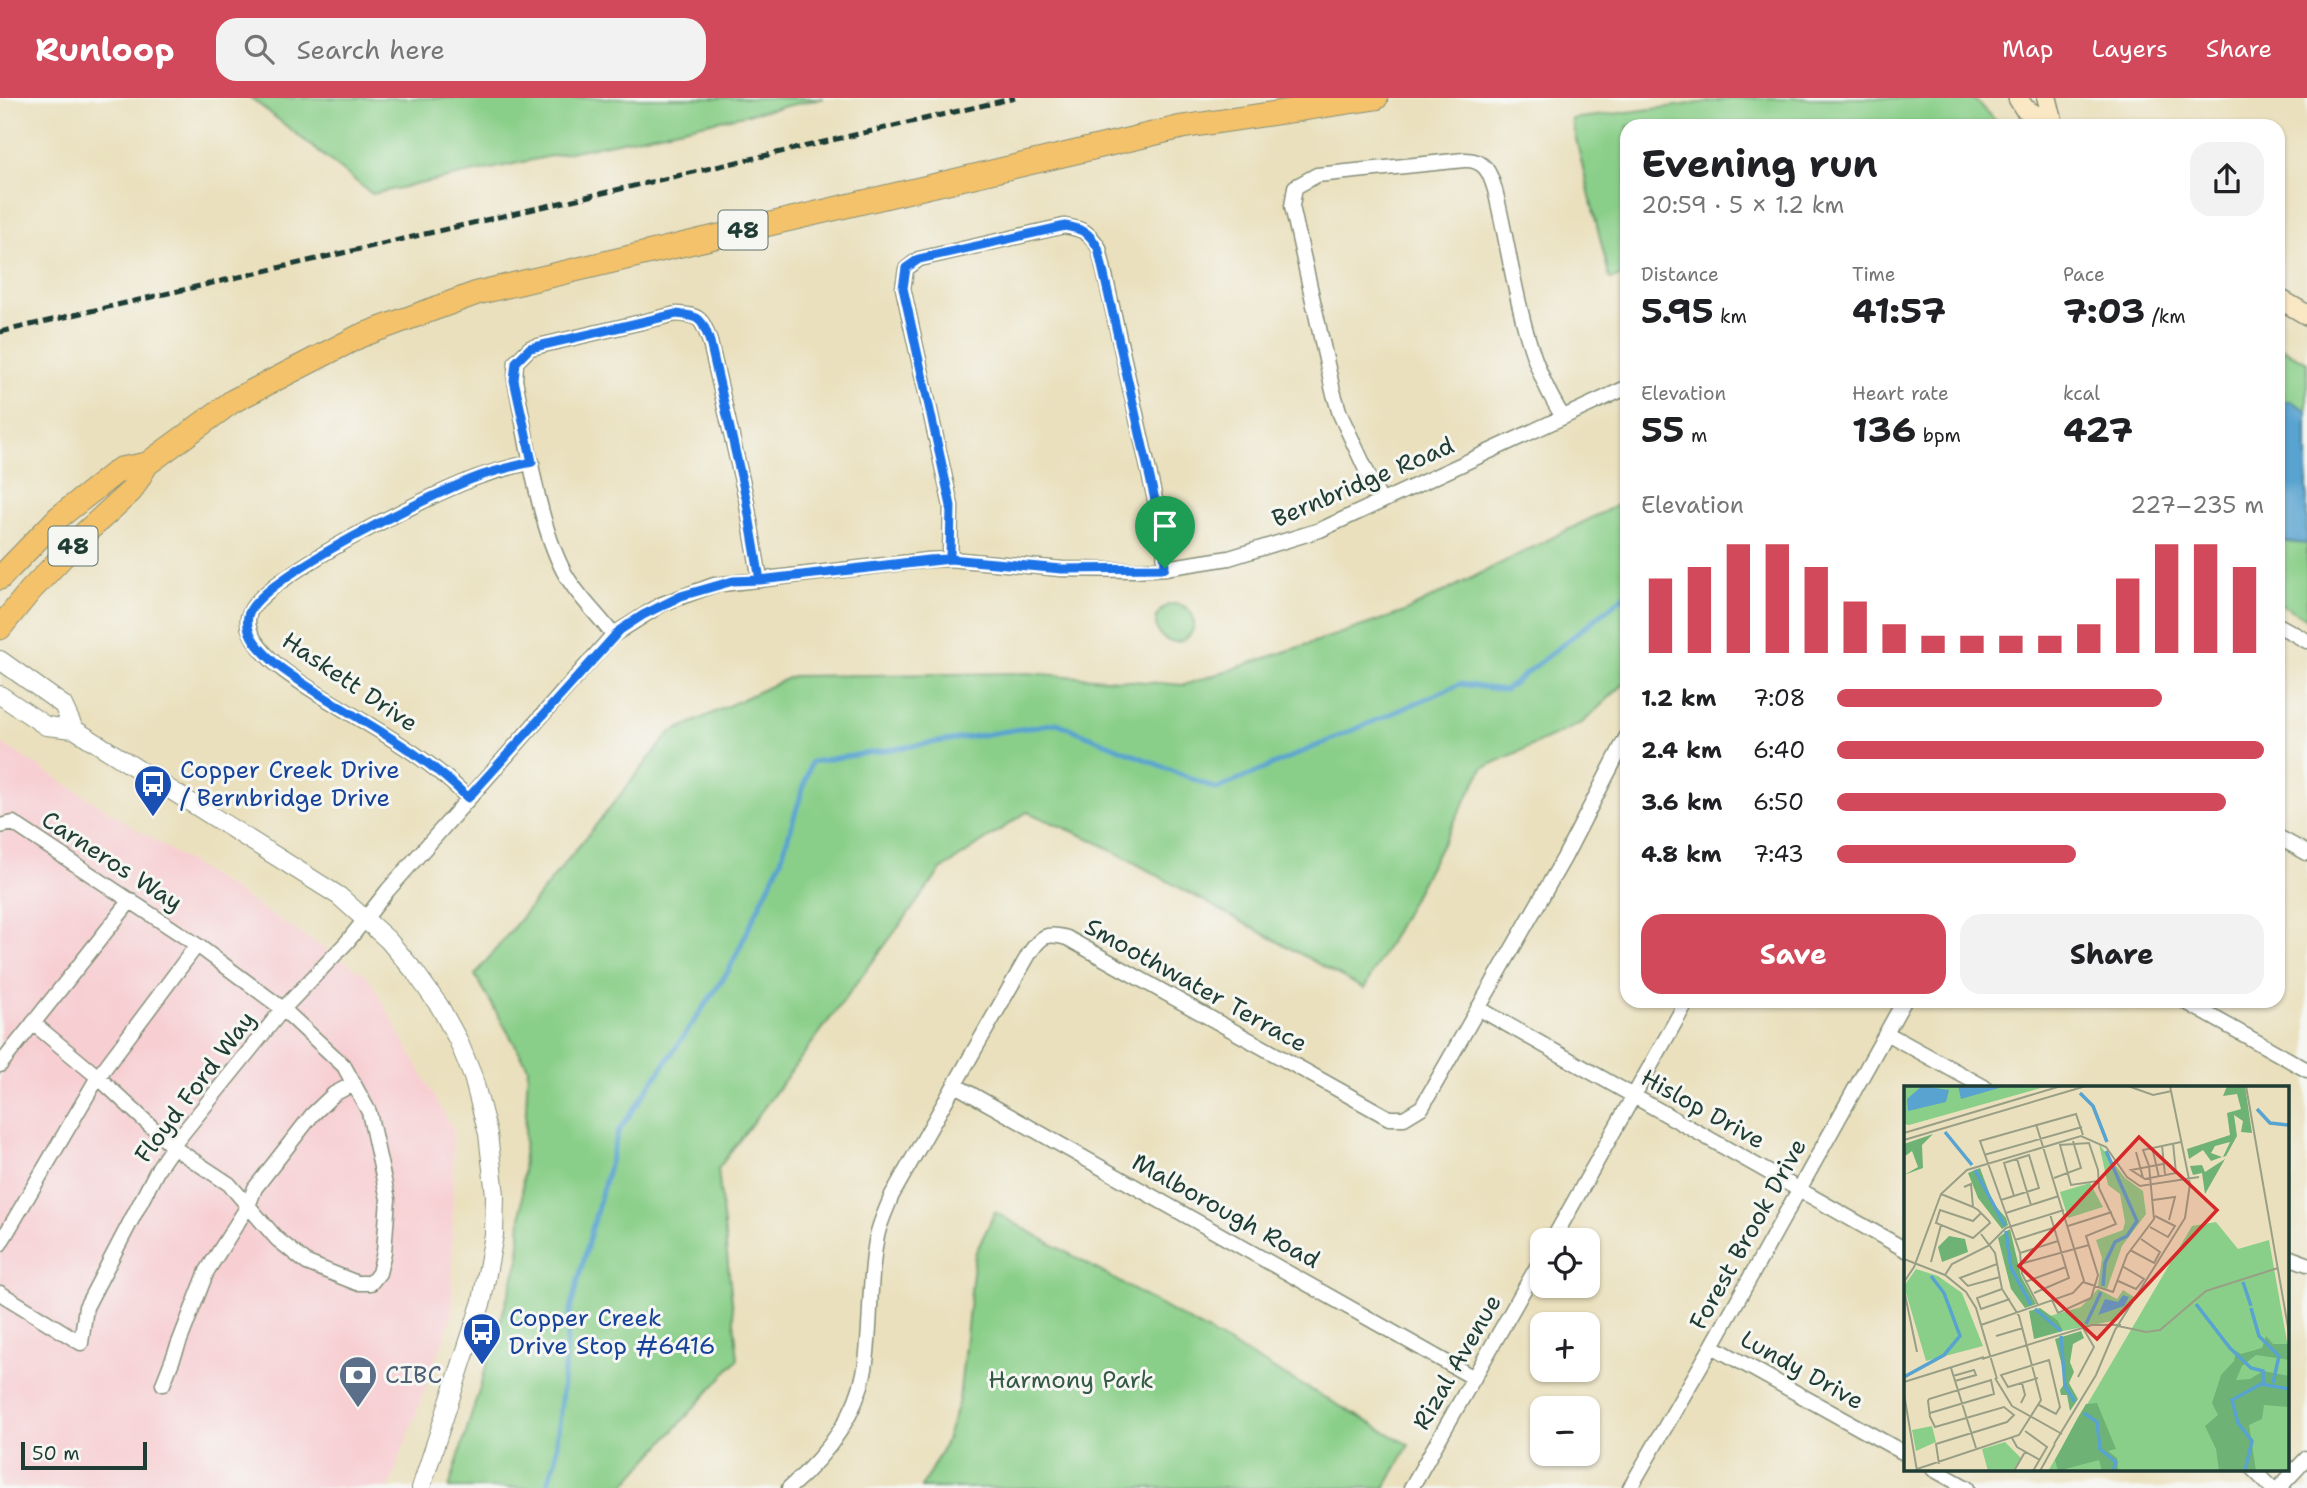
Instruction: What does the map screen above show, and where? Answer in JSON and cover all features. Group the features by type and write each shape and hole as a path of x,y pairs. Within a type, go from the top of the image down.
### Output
{"main road":[{"name":"48","path":"0,628 85,533 131,491 147,464 233,401 360,336 477,293 1182,127 1376,98"},
{"path":"2018,98 2024,108 2042,119"},
{"path":"2048,98 2052,119"},
{"path":"2285,302 2307,315"},
{"name":"48","path":"0,578 59,517 120,468 147,464"}],"street":[{"path":"1381,502 1340,414 1333,391 1292,206 1295,187 1306,179 1317,174 1471,160 1480,162 1489,173 1495,190 1529,347 1549,395 1563,416"},
{"path":"950,559 951,506 903,288 906,268 919,259 1065,226 1080,228 1090,233 1098,248 1164,540 1165,568"},
{"path":"613,635 584,602 553,547 514,380 516,362 530,348 676,314 692,315 703,322 746,498 760,580"},
{"name":"Bernbridge Road","path":"364,919 613,635 643,615 681,596 733,581 950,559 1062,569 1165,568 1204,563 1266,548 1320,530 1620,391"},
{"name":"Haskett Drive","path":"468,798 420,757 277,665 255,640 249,629 248,617 255,604 270,590 373,526 431,496 481,476 532,462"},
{"path":"2285,629 2307,641"},
{"path":"0,660 63,705 74,729"},
{"path":"0,695 46,726 74,729 339,896 388,940 415,972 454,1032 479,1096 488,1134 494,1175 494,1235 486,1288 421,1488"},
{"name":"Smoothwater Terrace","path":"789,1488 824,1455 852,1409 865,1369 873,1258 878,1233 892,1195 1035,944 1043,936 1054,934 1067,938 1389,1118 1404,1118 1422,1107 1576,836 1620,750"},
{"name":"Carneros Way","path":"0,826 13,823 197,945 283,1009 344,1066 369,1112 388,1199 384,1252 379,1273 371,1283 357,1283 307,1263 277,1239 248,1206"},
{"path":"2285,841 2307,853"},
{"path":"0,1065 131,900"},
{"name":"Floyd Ford Way","path":"0,1293 81,1343 86,1307 159,1167 173,1146 283,1009 347,942 364,919"},
{"path":"0,1244 98,1077 197,945"},
{"name":"Hislop Drive","path":"1478,1008 1904,1249"},
{"path":"1559,1228 1683,1008"},
{"name":"Forest Brook Drive","path":"1630,1488 1900,1008"},
{"path":"2196,1008 2307,1070"},
{"path":"33,1023 98,1077 173,1146 229,1184 248,1206"},
{"path":"1886,1033 1982,1086"},
{"path":"163,1384 207,1271 248,1206 255,1188 312,1115 334,1094 353,1084"},
{"name":"Malborough Road","path":"955,1085 1474,1377"},
{"path":"2290,1257 2307,1264"},
{"name":"Rizal Avenue","path":"1411,1488 1530,1279"},
{"name":"Lundy Drive","path":"1712,1346 1904,1453"},
{"path":"2279,1488 2307,1458"},
{"path":"1935,1470 1967,1488"},
{"path":"2254,1470 2272,1488"}],"shaded area":[{"path":"0,742 368,976 453,1130 452,1315 389,1488 0,1488"}],"green space":[{"path":"251,98 824,98 372,194"},
{"path":"1739,98 1973,98 1993,119 1620,119 1620,277 1610,279 1571,119"},
{"path":"2285,350 2307,362 2307,619 2285,606"},
{"path":"1620,504 1620,688 1582,723 1483,768 1364,989 1093,840 1027,812 941,870 718,1169 738,1359 622,1488 449,1488 519,1260 528,1067 475,975 670,733 792,676 1028,673 1184,685 1402,613"},
{"path":"1175,604 1189,609 1194,623 1189,637 1175,642 1161,637 1156,623 1161,609"},
{"name":"Harmony Park","path":"995,1212 1409,1445 1385,1488 921,1488 945,1444 959,1400 975,1254"}],"water":[{"path":"2285,401 2307,410 2307,544 2285,542"}],"waterway":[{"path":"546,1488 555,1462 570,1310 618,1132 729,970 781,860 811,762 1057,723 1217,789 1460,684 1505,690 1620,599"}],"railway":[{"path":"0,332 1015,98"}],"place":[{"name":"Copper Creek Drive / Bernbridge Drive","path":"153,818"},
{"name":"Copper Creek Drive Stop #6416","path":"482,1366"},
{"name":"CIBC","path":"358,1409"}],"route":[{"path":"1165,568 1062,569 950,559 928,560 760,580 733,581 698,590 662,604 613,635 468,798 420,757 277,665 258,646 248,622 252,607 262,596 304,566 373,526 431,496 481,476 532,462 514,380 516,362 530,348 676,314 692,315 703,322 710,342 746,498 760,580 950,559 951,506 903,288 906,268 919,259 1065,226 1080,228 1090,233 1098,248 1164,540 1165,568"}]}
